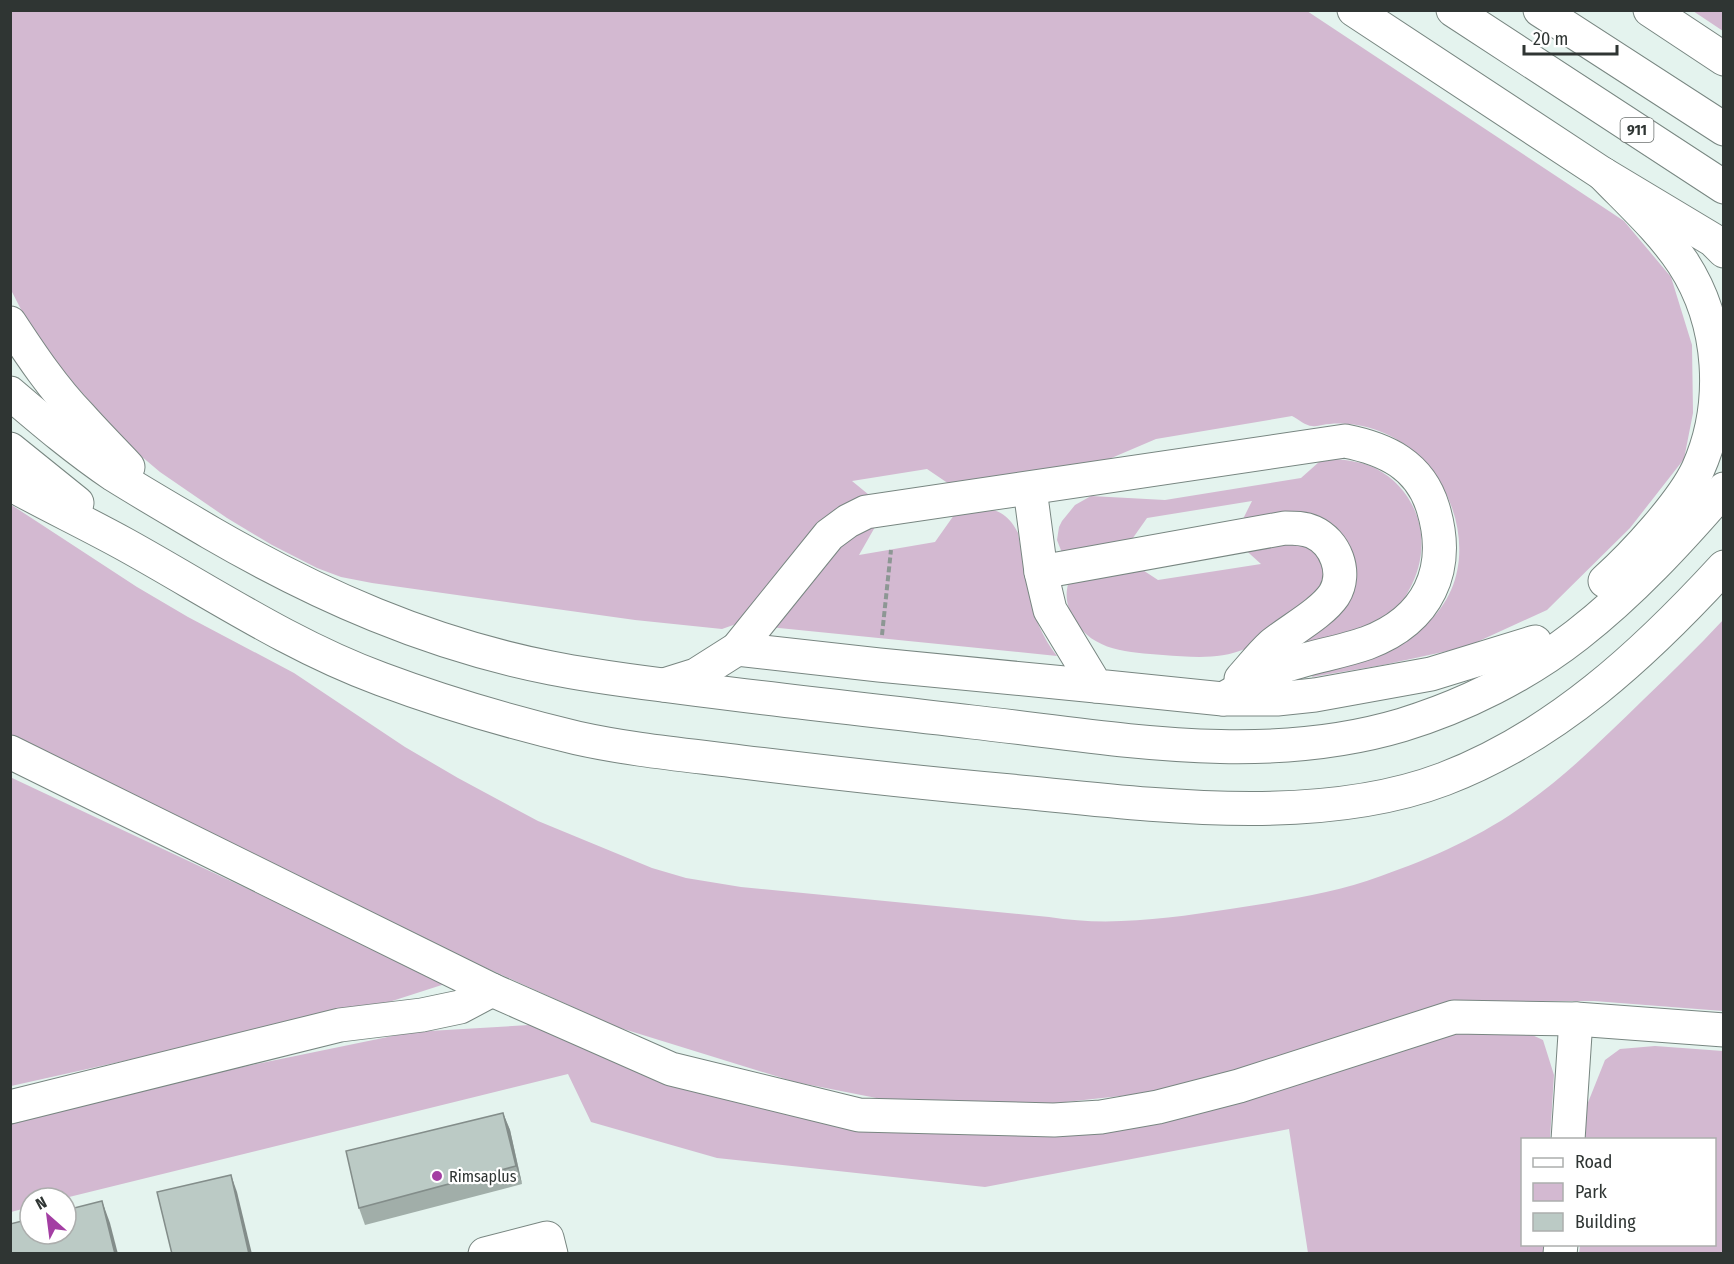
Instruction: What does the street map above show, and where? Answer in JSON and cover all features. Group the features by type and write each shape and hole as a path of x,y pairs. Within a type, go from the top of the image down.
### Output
{"main road":[{"path":"1354,10 1603,174 1713,240 1724,251"},
{"name":"911","path":"1453,10 1724,188"},
{"path":"1540,10 1724,129"},
{"path":"1650,10 1724,59"},
{"path":"1482,693 1535,642 1623,565 1674,506 1697,470 1709,440 1718,378 1715,350 1702,300 1683,262 1603,174"},
{"path":"10,323 66,400 162,504"},
{"path":"10,393 71,444 113,474 286,576 323,594 402,625 480,650 551,668 664,685 1144,742 1220,747 1290,746 1331,742 1399,726 1458,705 1482,693 1537,663 1577,636 1664,555 1724,489"},
{"path":"664,685 696,675 737,649 829,535 848,521 866,512 1345,441 1382,450 1399,459 1425,488 1438,523 1441,547 1433,586 1413,616 1369,642 1279,668 1223,699"},
{"path":"10,449 129,546"},
{"path":"10,484 129,546 234,607 317,651 374,677 441,701 579,738 629,748 890,781 1149,804 1224,808 1300,806 1363,800 1445,779 1509,749 1552,724 1631,661 1723,569"},
{"path":"1030,489 1041,572 1050,610 1096,686"},
{"path":"1041,572 1285,528 1306,529 1323,538 1335,552 1339,564 1339,578 1334,594 1317,611 1271,646 1223,699"},
{"path":"737,649 1223,699 1277,699 1315,695 1431,674 1535,642"},
{"path":"10,752 492,990 671,1069 859,1115 1054,1120 1101,1117 1158,1107 1239,1086 1454,1017 1575,1019 1724,1030"},
{"path":"10,1107 340,1025 422,1015 460,1007 492,990"},
{"path":"1568,1138 1575,1019"},
{"path":"485,1254 547,1238 551,1254"}],"path":[{"path":"879,665 891,550"}],"green space":[{"path":"10,11 1307,11 1624,221 1671,277 1692,345 1693,413 1684,459 1630,528 1547,610 1466,647 1312,677 1318,667 1415,631 1425,625 1444,604 1455,579 1459,553 1457,526 1449,500 1436,476 1418,455 1396,439 1373,429 1356,425 1310,426 1292,416 1156,439 1095,465 955,488 927,469 852,481 874,499 739,623 722,629 635,620 341,577 317,568 272,545 227,518 160,472 122,440 70,384 29,325 11,290"},
{"path":"1693,11 1723,11 1723,31"},
{"path":"1335,459 1375,468 1391,478 1403,491 1413,506 1419,522 1421,556 1417,573 1394,614 1384,622 1278,656 1352,560 1239,527 1252,501 1147,518 1128,545 1062,553 1057,540 1062,521 1075,505 1091,496 1165,500 1301,478 1319,462"},
{"path":"10,504 137,587 188,617 294,673 405,747 458,778 538,821 652,868 686,878 741,887 1072,920 1117,921 1163,918 1287,900 1363,882 1438,853 1510,815 1558,779 1587,754 1723,620 1723,1011 1594,1001 1492,1001 1167,1091 1056,1103 912,1105 795,1082 617,1027 342,903 11,742"},
{"path":"959,508 993,510 1007,517 1013,524 1018,533 1026,582 1034,612 1047,641 1057,656 769,627 843,538 879,520 859,555 935,542"},
{"path":"1311,543 1324,569 1324,586 1255,644 1225,655 1194,657 1137,653 1113,648 1091,638 1082,630 1068,606 1068,584 1132,563 1158,580 1261,564 1240,545"},
{"path":"10,777 448,983 389,1002 11,1086"},
{"path":"529,1025 547,1027 997,1133 1449,1031 1517,1028 1543,1040 1554,1075 1550,1138 1521,1138 1521,1246 1544,1246 1544,1254 1308,1253 1289,1129 985,1187 717,1158 591,1122 568,1074 78,1195 78,1186 18,1186 18,1210 11,1212 10,1115 412,1032"},
{"path":"1655,1046 1723,1051 1723,1253 1579,1254 1580,1246 1716,1246 1716,1138 1585,1138 1587,1105 1605,1060 1620,1049"}],"building":[{"name":"Rimsaplus","path":"503,1113 516,1166 359,1208 346,1151"},
{"path":"231,1175 249,1254 172,1254 157,1192"},
{"path":"102,1201 115,1254 10,1254 10,1224 18,1222 18,1246 78,1246 78,1207"}],"place":[{"name":"Rimsaplus","path":"437,1176"}]}
